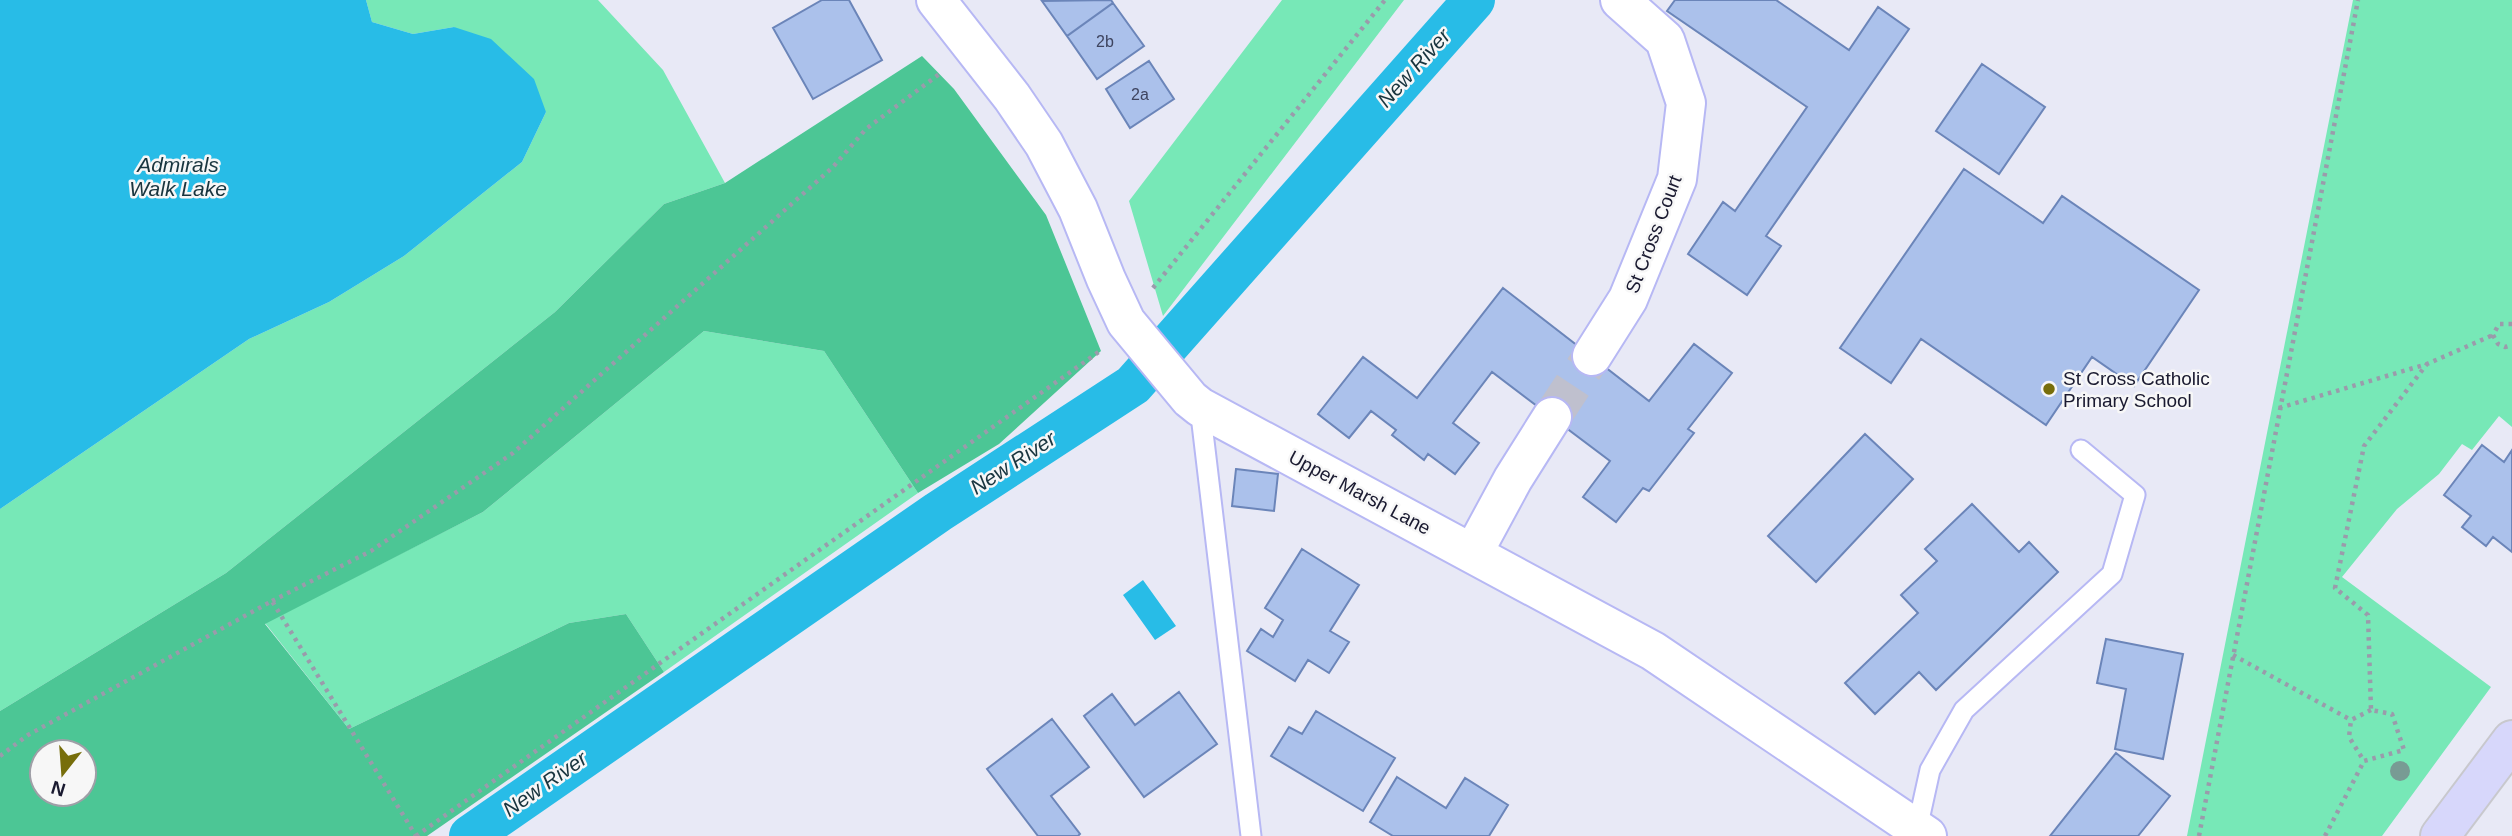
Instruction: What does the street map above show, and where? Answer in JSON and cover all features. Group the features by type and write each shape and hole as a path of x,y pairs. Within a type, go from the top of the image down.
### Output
{"main road":[{"path":"2440,836 2512,740"}],"street":[{"name":"St Cross Court","path":"1592,356 1628,299 1677,179 1686,103 1665,40 1620,0"},
{"name":"Upper Marsh Lane","path":"941,2 1044,144 1063,177 1126,322 1195,403 1653,651 1922,832"},
{"path":"1473,553 1513,479 1552,417"}],"lane":[{"path":"1195,403 1251,836"},
{"path":"1922,832 1930,770 1964,710 2112,574 2135,495 2081,450"}],"path":[{"path":"272,601 416,836 1104,349 1385,0"},
{"path":"2199,836 2358,0"},
{"path":"0,756 28,735 272,601 372,551 513,453 833,167 866,129 973,48"},
{"path":"2279,408 2427,364 2493,335 2499,324 2512,324"},
{"path":"2493,335 2498,344 2505,347 2512,345"},
{"path":"2371,710 2368,615 2335,588 2364,446 2427,364"},
{"path":"2233,655 2351,720"},
{"path":"2325,836 2364,761 2404,750 2392,715 2371,710 2351,720"},
{"path":"2351,720 2349,737 2364,761"}],"green space":[{"path":"366,0 598,0 663,70 725,183 664,204 555,312 226,573 0,711 0,509 249,339 329,302 404,256 522,162 546,112 454,27 413,34 372,22"},
{"path":"1282,0 1404,0 1163,316 1129,201"},
{"path":"2353,0 2512,0 2512,427 2499,416 2472,450 2462,444 2439,474 2397,509 2342,577 2491,687 2382,836 2187,836"},
{"path":"922,56 954,89 1046,215 1101,351 999,444 918,493 824,351 704,331 483,512 265,624 349,729 569,623 626,614 664,672 427,836 0,836 0,711 226,573 555,312 664,204 725,183"},
{"path":"704,331 824,351 918,493 664,672 626,614 569,623 349,729 265,623 483,512"}],"water":[{"name":"Admirals Walk Lake","path":"0,0 366,0 372,22 413,34 454,27 491,39 534,79 546,112 522,162 404,256 329,302 249,339 0,509"},
{"path":"1143,580 1176,626 1155,640 1123,595"}],"building":[{"path":"822,0 849,0 882,60 813,99 773,28"},
{"path":"1111,0 1113,3 1067,36 1042,1"},
{"path":"1675,0 1776,0 1849,50 1878,7 1909,29 1766,236 1781,246 1747,295 1688,254 1723,202 1735,211 1807,107 1667,11"},
{"path":"1113,3 1144,46 1097,79 1067,36"},
{"path":"1149,61 1174,99 1130,128 1106,89"},
{"path":"1982,64 2045,107 1999,174 1936,131"},
{"path":"1964,169 2043,223 2062,196 2199,290 2134,386 2092,357 2046,425 1921,339 1891,383 1840,348"},
{"path":"1503,288 1649,401 1694,344 1732,373 1688,429 1694,433 1649,491 1643,488 1616,522 1583,497 1610,461 1492,372 1453,423 1479,443 1455,474 1428,454 1424,460 1392,435 1396,430 1371,411 1349,438 1318,414 1363,357 1417,398"},
{"path":"1865,434 1913,479 1816,582 1768,536"},
{"path":"2482,445 2504,462 2512,450 2512,552 2493,537 2486,546 2462,527 2471,516 2444,495"},
{"path":"1236,469 1278,474 1274,511 1232,506"},
{"path":"1972,504 2019,552 2029,542 2058,572 1936,690 1919,672 1875,714 1845,683 1918,613 1901,595 1937,561 1925,549"},
{"path":"1302,549 1359,585 1330,631 1349,642 1329,673 1308,660 1295,681 1247,651 1261,629 1273,637 1283,620 1265,608"},
{"path":"2106,639 2183,654 2163,759 2115,749 2126,689 2097,683"},
{"path":"1179,692 1217,744 1144,797 1084,716 1112,694 1135,725"},
{"path":"1316,711 1395,758 1363,811 1271,756 1289,727 1302,734"},
{"path":"1052,719 1089,767 1051,796 1080,834 1078,836 1038,836 987,769"},
{"path":"2116,753 2170,796 2138,836 2050,836"},
{"path":"1397,777 1446,808 1465,778 1508,805 1489,836 1393,836 1370,822"}],"waterway":[{"name":"New River","path":"470,836 938,512 1133,385 1474,0"}],"tunnel":[{"path":"1552,417 1592,356"}],"place":[{"name":"St Cross Catholic Primary School","path":"2049,389"}]}
